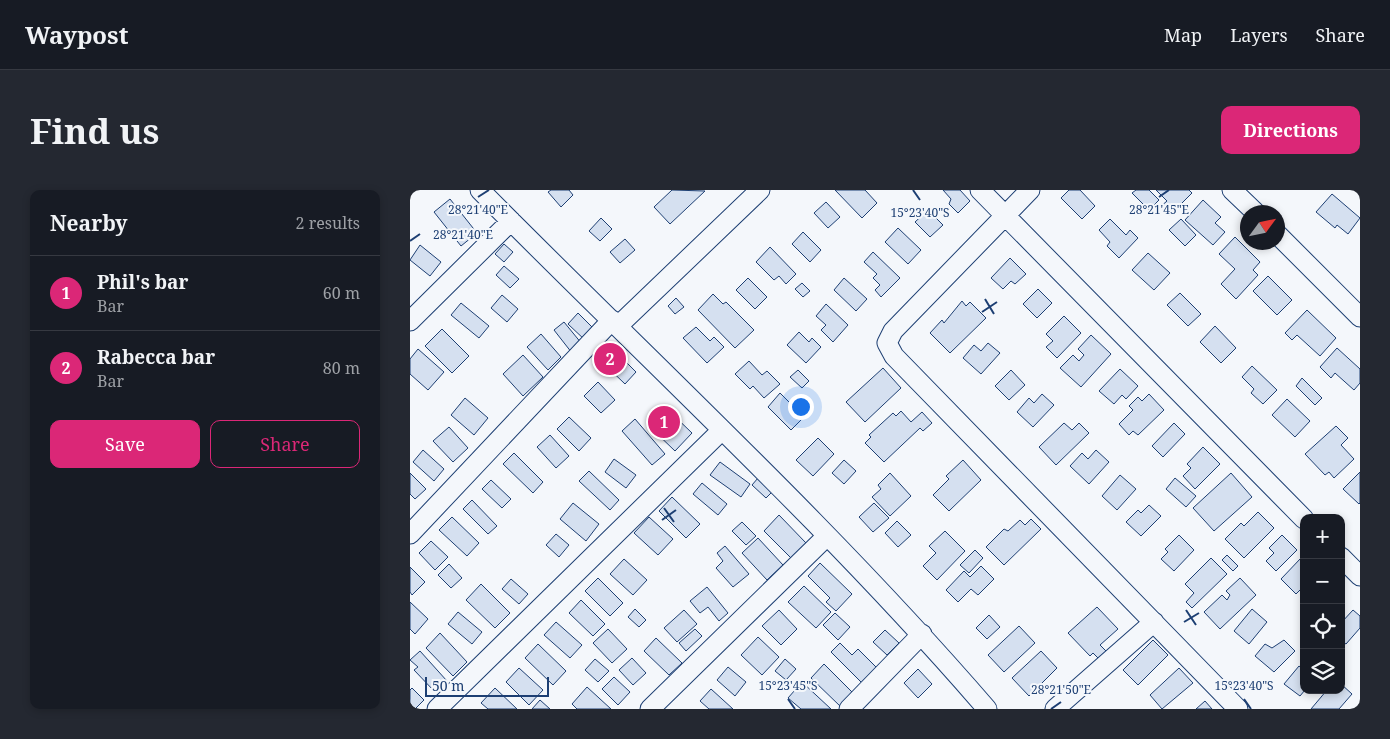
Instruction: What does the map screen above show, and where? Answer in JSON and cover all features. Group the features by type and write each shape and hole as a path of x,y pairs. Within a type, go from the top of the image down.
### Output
{"street":[{"path":"480,190 827,536 922,634 987,709"},
{"path":"980,190 1300,515"},
{"path":"1030,190 893,330 887,343 894,356 1238,709"},
{"path":"1232,190 1248,205"},
{"path":"410,534 615,323 748,194"},
{"path":"410,321 511,221"},
{"path":"1285,242 1360,317"},
{"path":"437,709 722,430"},
{"path":"650,709 827,536"},
{"path":"1343,559 1360,576"},
{"path":"1055,709 1154,622"},
{"path":"849,709 922,634"}],"building":[{"path":"551,190 569,190 573,195 561,207 548,192"},
{"path":"672,190 705,191 670,224 654,207"},
{"path":"835,190 865,190 877,203 862,218"},
{"path":"943,190 960,190 970,201 958,213 949,204 951,199"},
{"path":"1069,190 1080,190 1095,206 1082,219 1061,198"},
{"path":"1136,190 1149,190 1159,200 1149,210 1132,193"},
{"path":"1156,190 1189,190 1192,193 1169,216 1160,207 1167,201"},
{"path":"1332,194 1360,218 1348,234 1337,225 1335,228 1316,212"},
{"path":"450,199 477,233 461,246 434,212"},
{"path":"1203,200 1221,217 1215,223 1225,232 1213,245 1185,220"},
{"path":"826,202 840,217 828,228 814,213"},
{"path":"928,210 943,225 930,237 915,222"},
{"path":"601,218 612,229 600,241 589,231"},
{"path":"1110,219 1126,235 1130,230 1138,238 1119,258 1107,246 1110,242 1099,230"},
{"path":"1181,219 1196,235 1185,246 1169,230"},
{"path":"898,228 921,250 908,264 885,242"},
{"path":"803,232 821,250 810,262 792,244"},
{"path":"1235,237 1240,242 1240,250 1248,250 1260,262 1253,270 1258,275 1236,299 1221,284 1235,269 1219,254"},
{"path":"625,239 635,250 620,263 610,252"},
{"path":"504,244 513,252 504,262 495,254"},
{"path":"420,245 441,262 430,276 410,260"},
{"path":"770,247 796,274 786,284 779,276 774,280 756,262"},
{"path":"873,252 900,278 881,297 875,290 880,285 873,278 877,274 864,262"},
{"path":"1148,253 1170,273 1154,290 1132,270"},
{"path":"1010,258 1026,274 1015,284 1011,281 1003,289 991,278"},
{"path":"504,266 519,279 510,288 496,275"},
{"path":"1268,276 1292,300 1277,315 1253,291"},
{"path":"748,278 767,297 755,309 736,290"},
{"path":"844,278 867,299 856,311 834,290"},
{"path":"802,283 810,291 803,297 795,289"},
{"path":"1038,289 1052,303 1037,318 1023,304"},
{"path":"1180,293 1201,314 1188,326 1167,305"},
{"path":"713,294 723,304 726,302 754,330 735,348 698,310"},
{"path":"502,295 518,309 507,322 491,308"},
{"path":"676,298 684,307 675,314 668,306"},
{"path":"962,301 966,306 970,302 986,318 950,353 930,333 942,320 944,323"},
{"path":"461,303 489,326 479,338 451,315"},
{"path":"826,304 848,325 833,342 821,330 826,325 816,316"},
{"path":"1307,310 1336,338 1320,356 1297,335 1292,340 1285,333"},
{"path":"578,313 596,331 586,341 568,324"},
{"path":"1064,316 1081,333 1057,358 1046,347 1053,341 1046,334"},
{"path":"564,322 582,344 572,353 554,330"},
{"path":"1215,326 1236,348 1221,363 1200,342"},
{"path":"696,327 710,341 714,337 724,347 707,363 683,338"},
{"path":"442,329 469,356 452,373 425,346"},
{"path":"799,332 809,342 812,338 821,347 806,363 787,345"},
{"path":"541,334 561,357 548,370 527,347"},
{"path":"1091,335 1111,354 1081,387 1060,368 1073,355 1079,361 1084,355 1078,349"},
{"path":"988,343 1000,353 981,374 963,358 974,345 981,351"},
{"path":"1337,348 1360,369 1360,383 1354,390 1335,373 1331,378 1320,367"},
{"path":"418,349 444,372 428,390 410,374 410,359"},
{"path":"613,349 636,372 625,384 601,361"},
{"path":"523,355 543,377 523,396 503,374"},
{"path":"749,361 762,375 767,371 780,384 764,398 753,386 750,389 735,374"},
{"path":"1252,366 1277,390 1263,404 1251,393 1254,389 1242,377"},
{"path":"883,368 901,388 865,422 846,402"},
{"path":"1120,369 1138,386 1126,399 1122,395 1114,404 1099,391"},
{"path":"798,370 809,381 802,388 790,377"},
{"path":"1011,370 1025,385 1009,400 995,386"},
{"path":"1302,378 1322,398 1315,405 1296,386"},
{"path":"598,382 615,400 601,413 584,396"},
{"path":"780,393 804,417 791,430 768,407"},
{"path":"1042,394 1054,405 1033,427 1017,412 1029,398 1034,403"},
{"path":"1149,394 1164,410 1138,435 1133,431 1129,435 1119,424 1133,410 1129,406 1138,397 1142,401"},
{"path":"465,398 488,418 474,435 451,415"},
{"path":"1287,399 1310,421 1295,437 1272,415"},
{"path":"667,409 692,433 675,451 650,427"},
{"path":"901,411 911,422 922,412 932,423 923,431 920,428 884,462 865,443 871,437 869,435 893,413 896,416"},
{"path":"569,417 591,438 579,451 557,429"},
{"path":"635,419 665,454 652,465 622,431"},
{"path":"1064,423 1072,430 1079,423 1089,433 1056,465 1039,447"},
{"path":"1174,423 1185,434 1163,457 1152,446"},
{"path":"1336,426 1348,438 1341,445 1354,459 1334,478 1329,472 1325,475 1305,454"},
{"path":"449,427 468,448 453,462 433,441"},
{"path":"550,435 569,456 556,468 537,447"},
{"path":"818,438 834,454 813,476 796,460"},
{"path":"1203,447 1220,464 1195,489 1183,476 1191,468 1187,464"},
{"path":"423,450 444,469 434,481 413,462"},
{"path":"1096,450 1109,462 1089,484 1070,466 1082,453 1088,459"},
{"path":"514,453 543,482 533,493 503,464"},
{"path":"614,459 636,475 626,488 605,472"},
{"path":"844,460 856,471 844,484 832,473"},
{"path":"963,460 981,480 949,511 933,495 949,479 946,476"},
{"path":"720,462 750,484 741,497 710,475"},
{"path":"589,471 619,500 610,510 579,481"},
{"path":"1360,472 1360,503 1359,504 1343,489"},
{"path":"410,473 426,489 415,499 410,494"},
{"path":"890,473 911,496 890,516 872,497 881,489 878,485"},
{"path":"1231,473 1252,497 1214,531 1193,508"},
{"path":"1120,475 1136,489 1117,510 1102,496"},
{"path":"758,478 772,492 766,498 752,485"},
{"path":"1175,478 1196,496 1186,507 1166,489"},
{"path":"491,480 511,499 502,508 482,489"},
{"path":"702,483 727,504 718,515 693,494"},
{"path":"672,497 700,524 686,538 659,511"},
{"path":"472,500 497,526 488,534 463,509"},
{"path":"573,503 599,524 586,541 560,519"},
{"path":"874,503 889,518 873,532 859,517"},
{"path":"1149,505 1161,516 1141,536 1126,522 1138,510 1141,513"},
{"path":"1258,512 1274,528 1244,558 1225,539 1241,523 1244,526"},
{"path":"779,515 806,543 791,558 764,531"},
{"path":"452,517 479,543 467,556 439,530"},
{"path":"649,517 673,539 658,555 634,533"},
{"path":"1031,519 1041,529 1004,565 986,547 1004,529 1008,531 1020,520 1025,525"},
{"path":"897,521 911,535 898,547 885,533"},
{"path":"742,522 756,536 746,545 732,531"},
{"path":"945,531 965,551 937,580 923,566 936,553 929,546"},
{"path":"556,534 569,545 559,557 546,545"},
{"path":"1179,535 1194,550 1174,571 1161,559 1168,552 1165,549"},
{"path":"1282,535 1297,550 1276,571 1266,561 1274,553 1269,548"},
{"path":"758,538 783,565 767,580 742,553"},
{"path":"431,541 448,557 435,570 419,553"},
{"path":"725,546 749,574 733,587 716,568 723,561 717,553"},
{"path":"975,550 983,558 969,573 960,565"},
{"path":"1227,555 1238,566 1233,571 1222,560"},
{"path":"1211,558 1227,574 1192,608 1186,602 1194,593 1185,584"},
{"path":"624,559 647,580 633,595 610,574"},
{"path":"1300,559 1300,590 1296,594 1281,579"},
{"path":"820,563 852,594 836,611 826,602 830,598 808,576"},
{"path":"449,564 462,578 451,588 438,575"},
{"path":"981,566 994,579 978,595 971,589 958,602 946,590 964,571 970,577"},
{"path":"410,567 425,582 412,595 410,592"},
{"path":"598,578 623,603 610,616 585,591"},
{"path":"1240,578 1256,595 1220,629 1204,612 1222,595 1227,600 1230,595 1226,591"},
{"path":"511,579 528,594 519,604 502,589"},
{"path":"481,584 510,613 495,628 466,600"},
{"path":"804,586 831,612 816,628 788,602"},
{"path":"707,587 728,613 719,621 708,607 700,613 690,601"},
{"path":"581,600 605,624 593,636 569,613"},
{"path":"410,602 428,619 415,634 410,629"},
{"path":"1097,607 1118,629 1100,645 1106,651 1099,659 1093,653 1090,656 1068,633"},
{"path":"635,609 646,620 639,627 628,617"},
{"path":"1252,609 1267,622 1249,644 1234,631"},
{"path":"684,610 697,624 677,642 664,628"},
{"path":"779,610 797,629 781,645 762,626"},
{"path":"1353,610 1360,616 1360,628 1346,644 1345,643 1345,619"},
{"path":"458,612 482,632 472,644 448,624"},
{"path":"835,613 850,627 838,640 823,625"},
{"path":"989,615 1000,627 987,639 976,628"},
{"path":"556,622 582,645 570,658 544,635"},
{"path":"1019,626 1035,643 1004,672 988,655"},
{"path":"608,629 627,649 612,663 593,643"},
{"path":"695,629 702,636 686,651 679,643"},
{"path":"885,630 899,643 887,655 873,642"},
{"path":"440,633 467,662 453,676 426,648"},
{"path":"758,637 779,657 762,675 741,655"},
{"path":"656,638 682,663 669,675 644,651"},
{"path":"1153,640 1168,655 1138,685 1123,670"},
{"path":"1284,640 1295,651 1274,672 1255,656 1265,644 1272,648"},
{"path":"840,643 852,655 858,649 879,670 864,685 831,652"},
{"path":"538,644 566,671 553,685 525,658"},
{"path":"420,651 447,681 435,692 414,670 418,667 410,660"},
{"path":"1041,651 1057,668 1029,696 1012,678"},
{"path":"632,658 646,673 633,685 619,670"},
{"path":"595,659 609,671 598,682 585,670"},
{"path":"785,659 796,669 786,680 775,671"},
{"path":"824,664 854,694 841,707 811,678"},
{"path":"728,667 746,682 735,696 717,680"},
{"path":"1300,667 1300,694 1302,694 1300,696 1284,684"},
{"path":"519,668 543,690 529,705 506,682"},
{"path":"1179,668 1193,683 1162,709 1150,695"},
{"path":"918,669 932,684 918,698 904,683"},
{"path":"614,677 630,692 618,705 602,689"},
{"path":"802,682 831,709 801,709 788,698"},
{"path":"587,687 611,709 577,709 572,704"},
{"path":"412,688 424,700 415,709 410,709 410,690"},
{"path":"495,688 517,709 488,709 481,703"},
{"path":"1345,688 1352,694 1339,709 1311,709 1324,694 1345,694"},
{"path":"711,689 733,709 709,709 700,701"},
{"path":"540,700 550,709 532,709"},
{"path":"1205,701 1212,709 1196,709"}],"place":[{"name":"Rabecca bar","path":"610,359"},
{"name":"Phil's bar","path":"664,422"}]}
